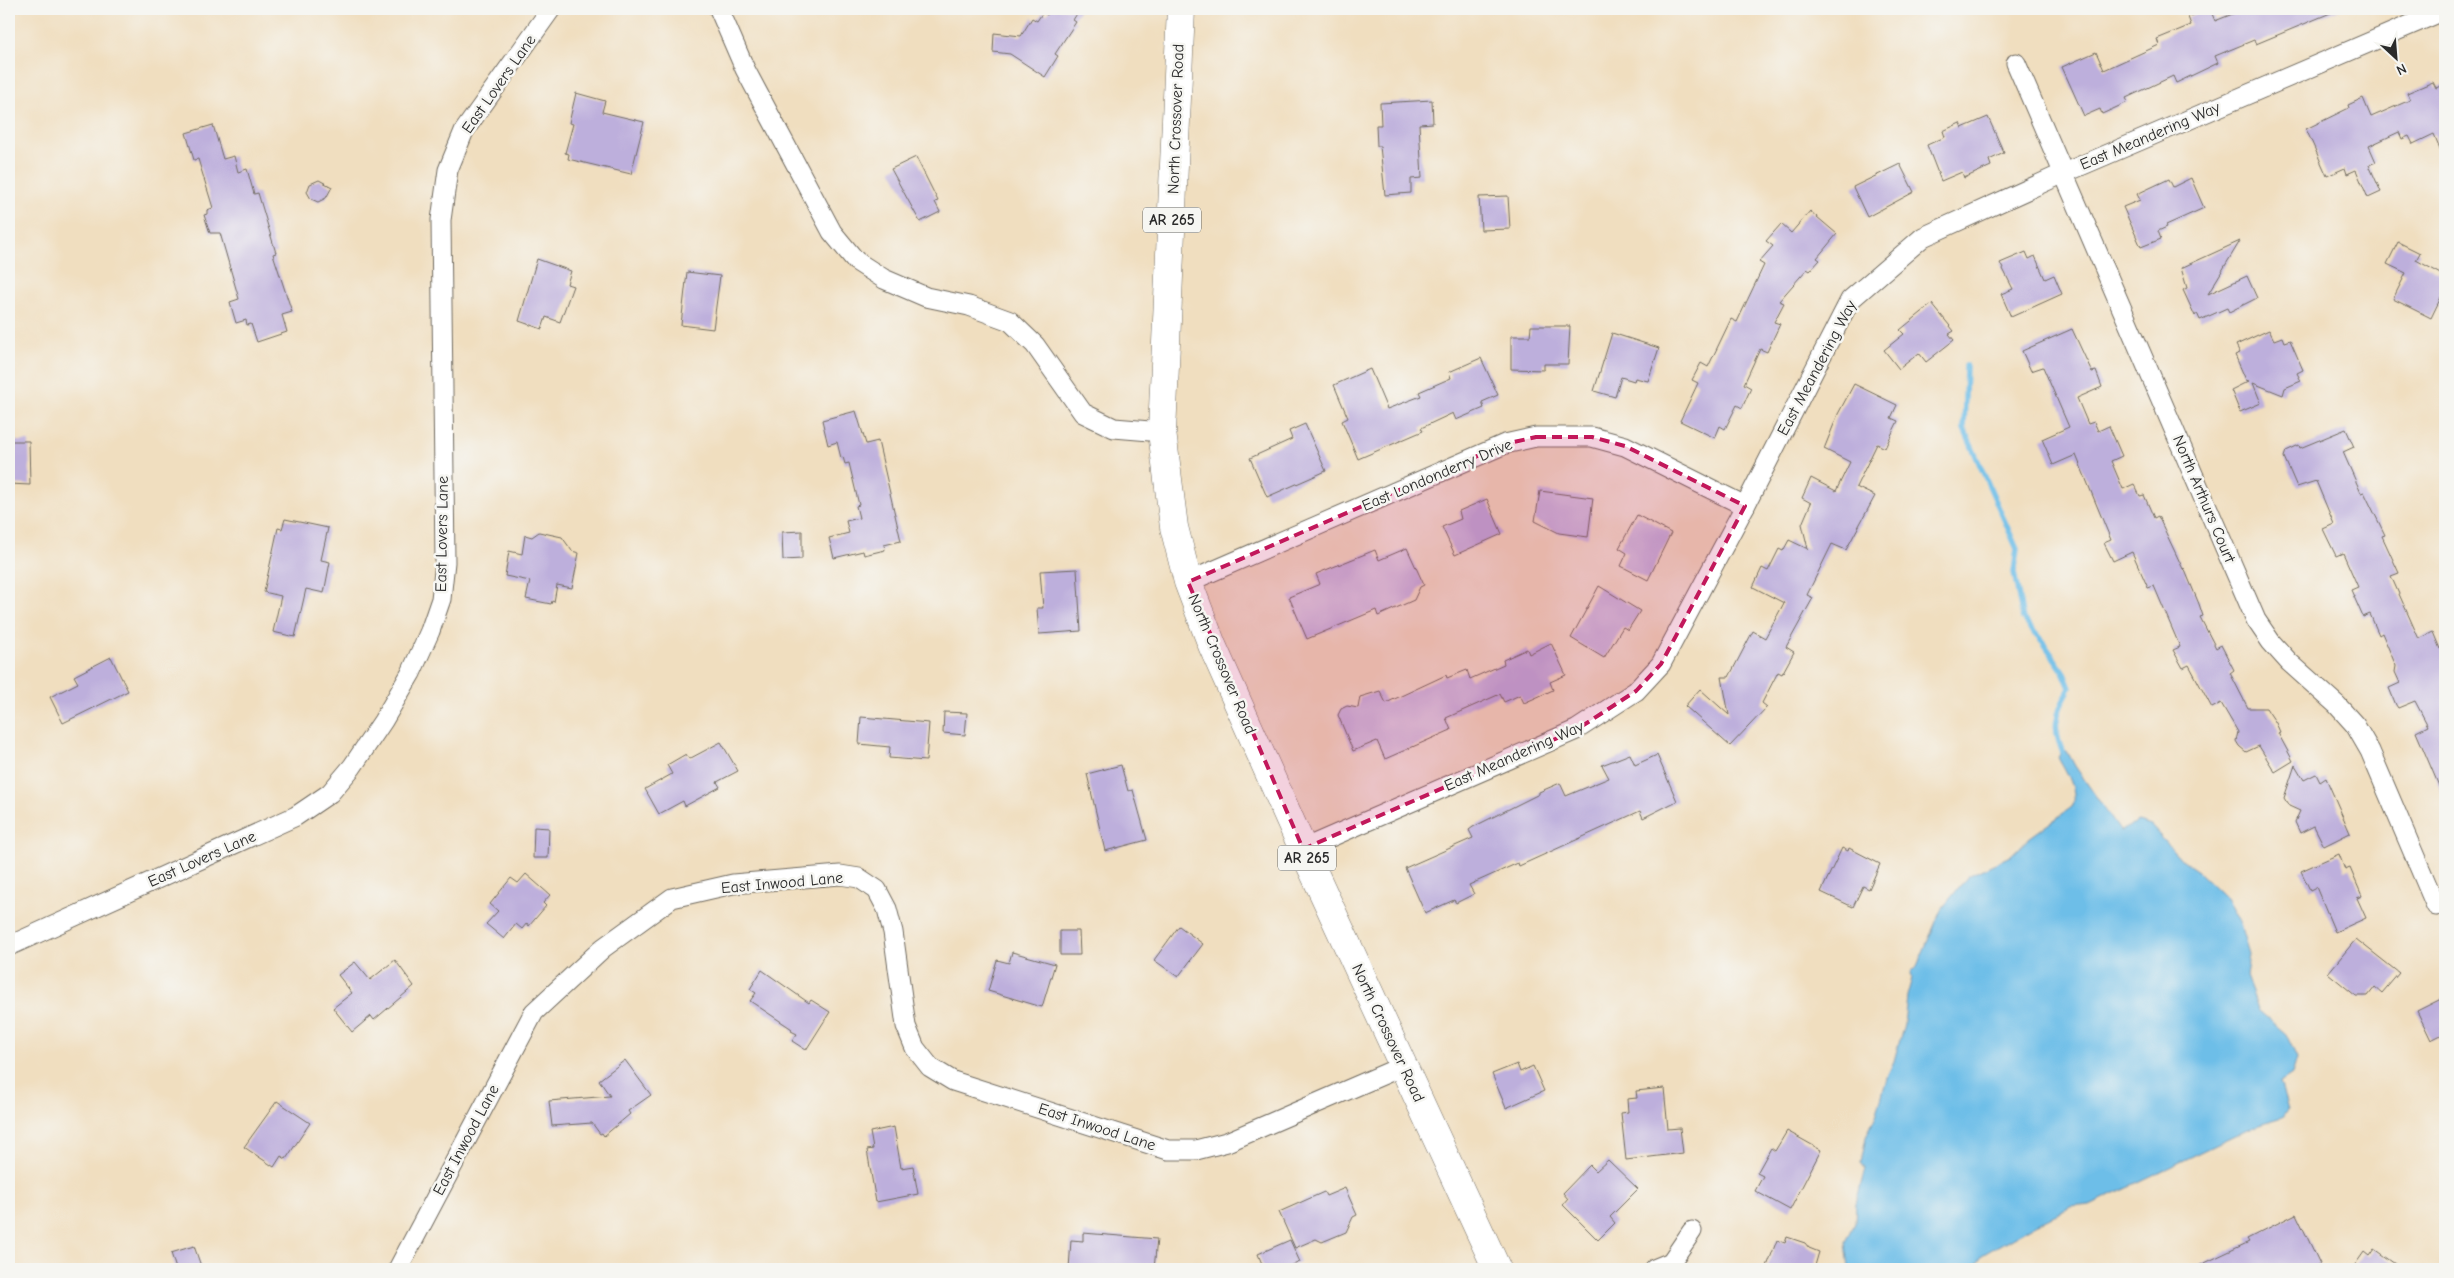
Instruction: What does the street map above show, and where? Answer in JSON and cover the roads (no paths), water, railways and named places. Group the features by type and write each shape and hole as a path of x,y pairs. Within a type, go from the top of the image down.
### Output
{"main road":[{"name":"North Crossover Road","path":"1181,9 1162,432 1174,527 1188,582 1212,645 1302,849 1497,1269"}],"street":[{"name":"East Lovers Lane","path":"9,946 296,816 330,794 352,767 383,721 411,673 426,640 441,599 445,562 441,220 448,170 464,131 551,9"},
{"path":"719,9 744,69 828,224 856,260 884,279 926,297 969,306 1010,321 1035,345 1083,413 1114,428 1162,432"},
{"name":"East Meandering Way","path":"1302,849 1576,730 1636,691 1661,664 1746,506 1850,300 1923,237 2064,173 2445,10"},
{"name":"North Arthurs Court","path":"2016,62 2256,620 2271,642 2289,662 2337,705 2355,725 2370,751 2436,906"},
{"name":"East Londonderry Drive","path":"1188,582 1505,444 1536,437 1592,437 1625,446 1746,506"},
{"name":"East Inwood Lane","path":"398,1269 534,1012 604,948 672,898 733,884 840,876 859,878 876,890 887,909 893,932 906,1026 915,1048 930,1067 953,1081 1168,1150 1196,1150 1227,1142 1403,1066"},
{"path":"1654,1269 1671,1262 1692,1231"}],"water":[{"path":"2067,751 2075,766 2120,831 2138,822 2151,826 2183,861 2198,871 2226,898 2240,924 2249,954 2246,976 2258,1010 2286,1034 2297,1058 2292,1075 2280,1083 2288,1109 2283,1117 2260,1124 2090,1205 2071,1207 2036,1224 1982,1255 1973,1269 1849,1269 1846,1242 1855,1223 1856,1203 1865,1169 1861,1162 1866,1137 1877,1113 1888,1074 1894,1061 1904,1024 1907,996 1912,978 1911,972 1917,966 1941,910 1968,876 2010,856 2029,838 2072,807 2074,801 2073,788 2068,774 2058,757 2062,752"}],"waterway":[{"path":"1966,366 1964,429 2017,549 2014,572 2023,619 2043,642 2063,671 2070,688 2058,714 2056,730 2065,757"}]}
